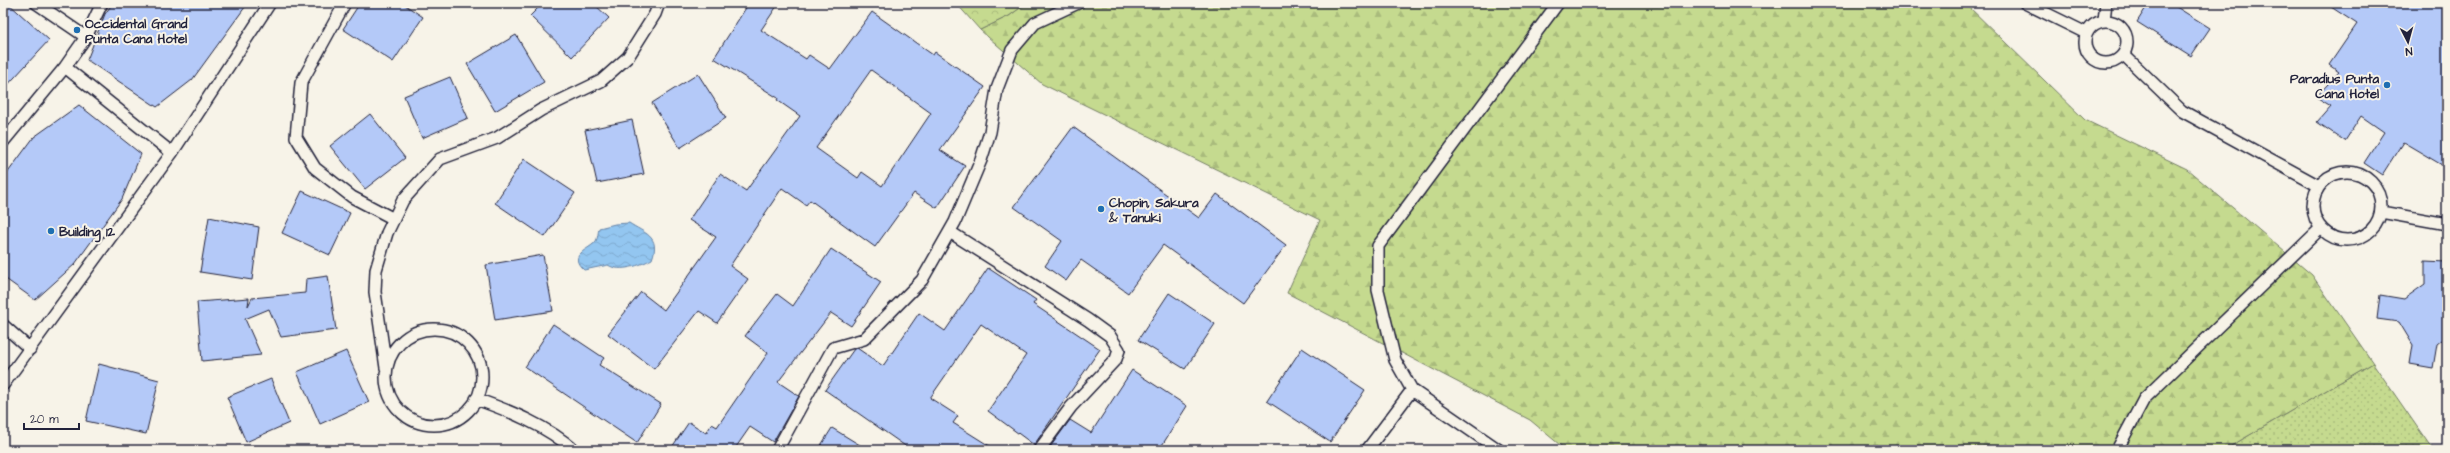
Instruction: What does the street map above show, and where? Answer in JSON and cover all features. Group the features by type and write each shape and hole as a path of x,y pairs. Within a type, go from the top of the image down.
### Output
{"lane":[{"path":"36,3 86,37"},
{"path":"3,142 65,67 86,37 102,3"},
{"path":"3,385 172,153 270,3"},
{"path":"345,3 302,83 296,137 315,168 352,197 394,219"},
{"path":"386,368 395,348 411,334 432,329 453,333 469,344 479,360 482,380 476,399 466,412 454,421 433,425 418,422 404,415 390,399 386,383 386,368 376,292 376,270 380,251 394,219 403,200 440,159 498,138 541,110 601,81 628,56 655,14 659,3"},
{"path":"777,450 833,348 864,339 922,280 950,232 981,160 990,132 997,89 1012,50 1035,23 1078,3"},
{"path":"1499,450 1412,390 1395,360 1378,290 1378,246 1558,3"},
{"path":"2025,3 2086,33"},
{"path":"2104,20 2106,3"},
{"path":"2104,20 2118,24 2123,28 2128,41 2124,55 2112,63 2105,64 2092,59 2085,47 2086,33 2097,22 2104,20"},
{"path":"2124,55 2182,110 2319,186"},
{"path":"65,67 172,153"},
{"path":"2349,172 2360,175 2370,181 2377,190 2381,201 2381,212 2377,222 2370,231 2356,239 2339,240 2329,236 2320,228 2314,219 2312,207 2314,196 2319,186 2327,178 2349,172"},
{"path":"2381,212 2447,224"},
{"path":"2117,450 2144,399 2320,228"},
{"path":"950,232 1088,320 1110,336 1119,350 1116,359 1071,407 1039,450"},
{"path":"3,325 30,349"},
{"path":"1366,450 1412,390"},
{"path":"476,399 510,412 565,442 574,450"}],"green space":[{"path":"956,3 1027,3 1009,16 980,30"},
{"path":"1027,3 1965,3 2085,120 2187,169 2312,275 2373,363 2224,450 1566,450 1530,420 1287,293 1320,220 1042,84 980,30 1009,16"},
{"path":"2373,363 2433,450 2224,450"}],"water":[{"path":"629,223 650,236 653,240 654,251 652,259 642,264 624,268 608,265 584,270 579,265 577,260 578,256 596,241 599,228 615,224"}],"building":[{"path":"3,3 8,3 49,40 3,90"},
{"path":"113,3 248,3 192,80 157,107 87,60 105,14"},
{"path":"360,3 402,3 423,17 393,62 343,29"},
{"path":"543,3 593,3 609,18 572,57 530,16"},
{"path":"749,3 779,3 761,30 806,59 809,55 830,69 872,12 933,55 935,52 985,87 940,150 965,166 937,208 914,193 875,247 810,200 806,205 782,188 730,266 748,279 717,323 699,311 654,369 608,334 641,292 664,310 716,237 689,220 720,174 746,191 800,116 777,100 778,98 714,58","holes":["871,70 931,113 882,186 862,172 858,178 816,148"]},
{"path":"2149,3 2170,3 2210,28 2191,56 2137,22"},
{"name":"Paradius Punta Cana Hotel","path":"2325,3 2447,3 2447,168 2403,142 2382,175 2364,163 2384,132 2361,116 2345,141 2317,122 2331,106 2316,97 2339,72 2329,65 2357,24"},
{"path":"516,35 544,82 495,111 467,64"},
{"path":"698,74 726,118 680,148 652,103"},
{"path":"450,77 468,118 422,138 404,96"},
{"name":"Building 12","path":"79,105 141,154 122,199 75,264 35,300 3,277 3,179 34,137"},
{"path":"370,114 405,158 365,189 330,146"},
{"path":"632,120 644,174 597,183 585,130"},
{"name":"Chopin, Sakura & Tanuki","path":"1073,127 1199,218 1217,194 1286,245 1243,303 1163,245 1128,293 1081,260 1066,281 1045,266 1062,241 1014,207"},
{"path":"524,159 575,193 545,237 495,203"},
{"path":"302,191 350,213 330,255 282,233"},
{"path":"209,217 259,227 252,280 200,272"},
{"path":"831,249 881,282 851,326 831,313 778,382 799,396 773,442 750,427 734,450 670,450 689,422 706,433 712,424 717,427 768,353 745,336 777,294 793,306"},
{"path":"543,255 553,311 495,320 486,265"},
{"path":"2425,261 2446,262 2447,336 2437,344 2433,368 2410,364 2413,345 2399,322 2377,319 2380,295 2404,299 2425,284"},
{"path":"988,268 1036,300 1033,304 1100,349 1034,445 988,411 1026,355 981,324 930,398 958,416 953,423 996,450 911,450 825,390 854,349 857,348 883,366 919,313 945,331"},
{"path":"328,276 336,330 281,337 269,309 245,319 261,355 202,361 197,302 249,298 248,306 252,298 305,293 306,279"},
{"path":"1169,293 1215,324 1185,369 1138,340"},
{"path":"553,324 604,358 599,365 661,404 637,443 525,367"},
{"path":"1302,348 1365,390 1330,442 1267,401"},
{"path":"346,351 369,402 320,424 297,372"},
{"path":"99,364 159,380 146,434 86,421"},
{"path":"1132,370 1187,406 1159,450 1048,450 1070,420 1091,433"},
{"path":"271,379 289,423 246,442 227,397"},
{"path":"832,428 868,450 818,450"}],"place":[{"name":"Occidental Grand Punta Cana Hotel","path":"77,30"},
{"name":"Paradius Punta Cana Hotel","path":"2387,85"},
{"name":"Chopin, Sakura & Tanuki","path":"1101,209"},
{"name":"Building 12","path":"51,231"}]}
